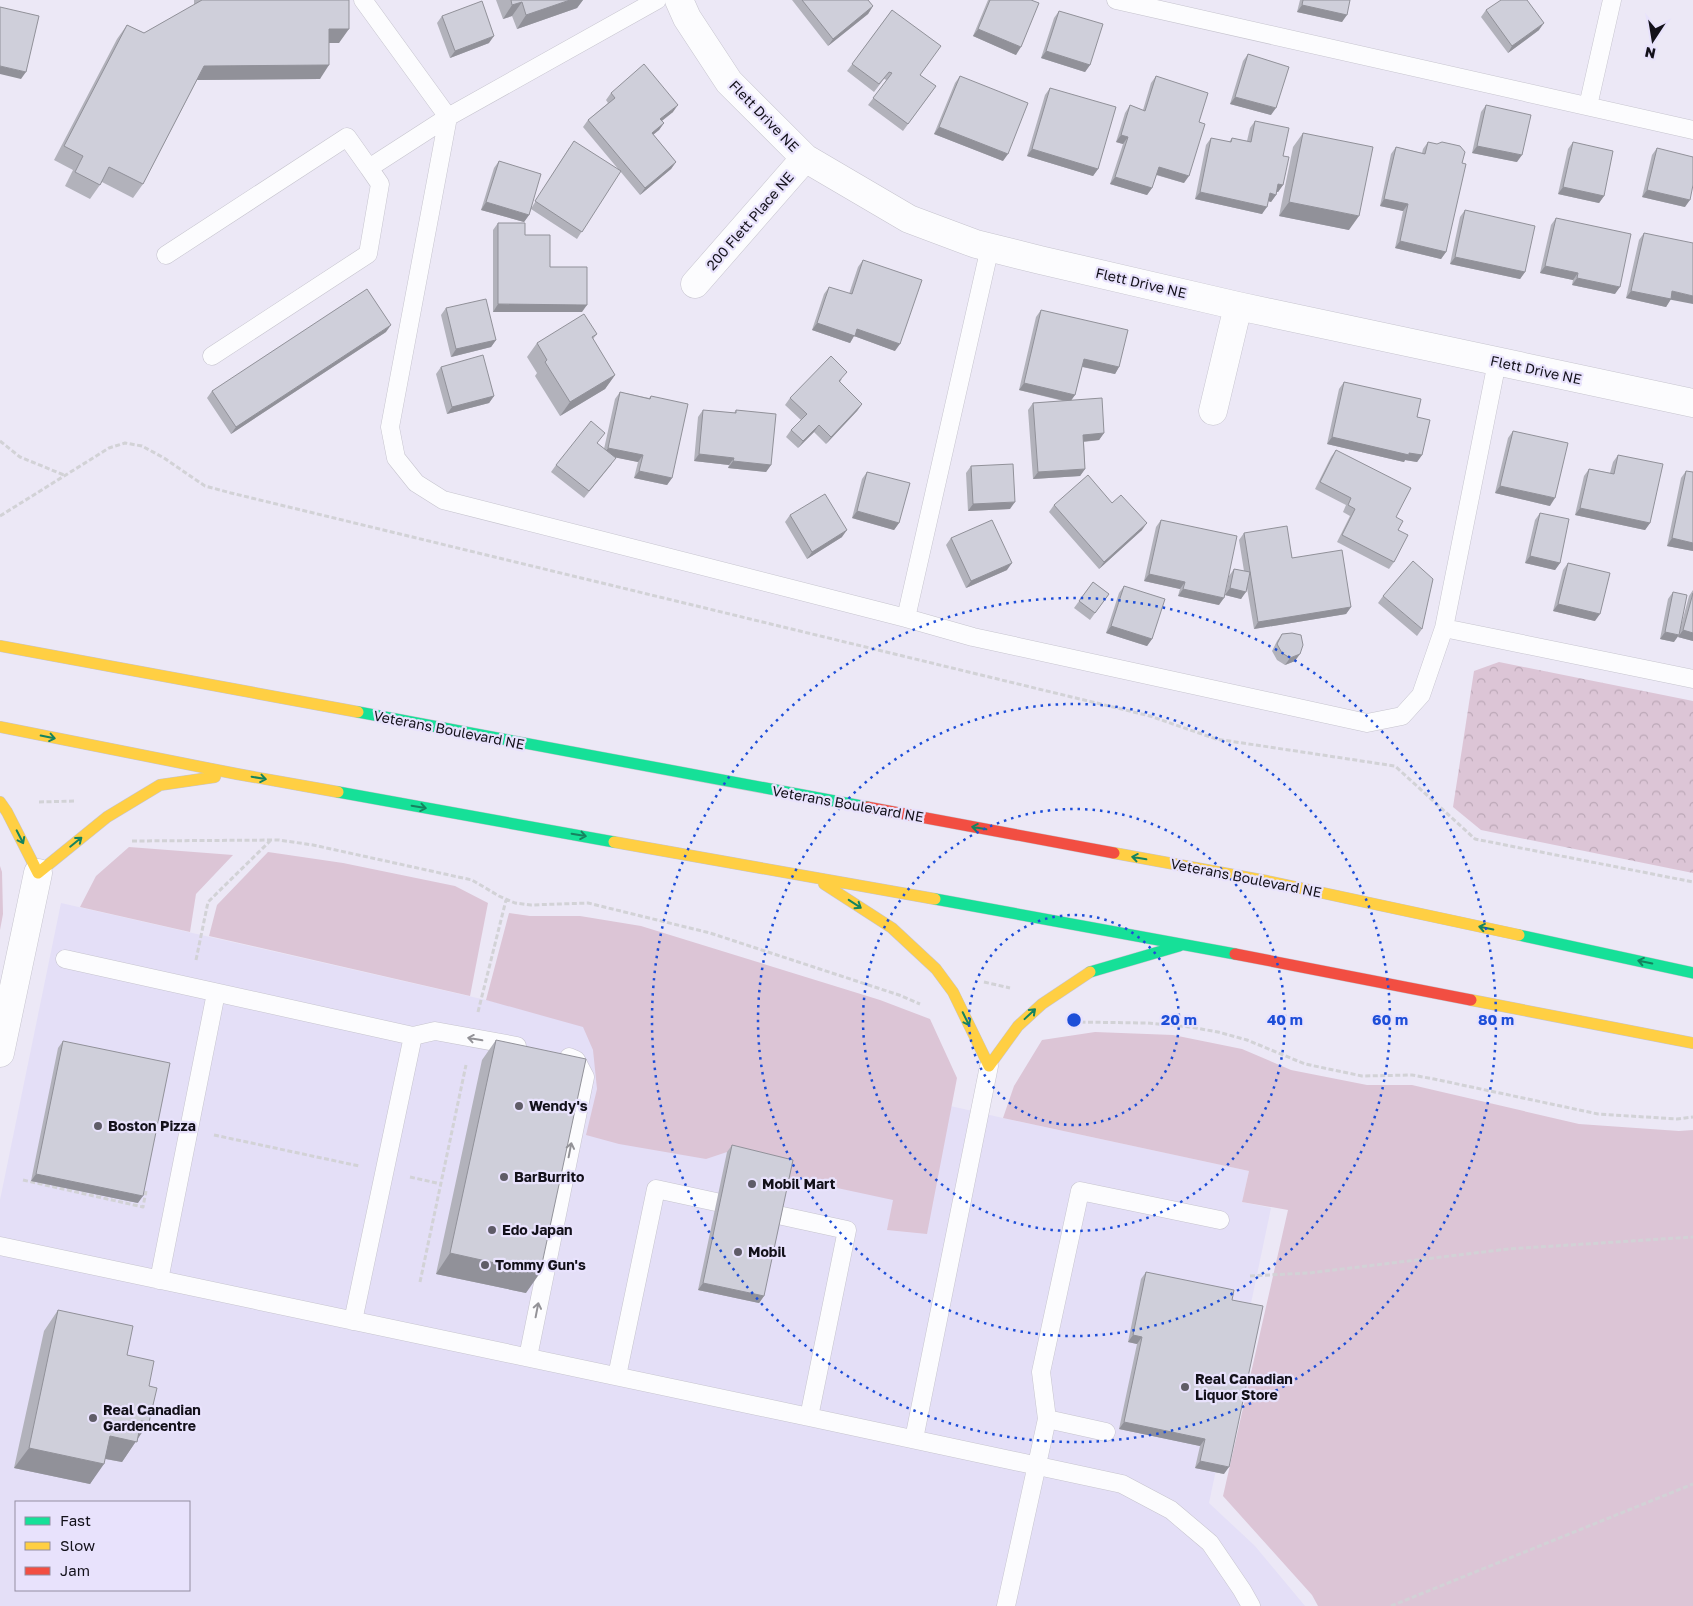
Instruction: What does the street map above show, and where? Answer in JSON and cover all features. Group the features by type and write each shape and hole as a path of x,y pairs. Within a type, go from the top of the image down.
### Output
{"main road":[{"name":"Veterans Boulevard NE","path":"0,646 1267,881 1693,973"},
{"path":"0,727 237,774 1185,944 1693,1043"},
{"path":"0,802 38,873 107,817 160,785 237,774"},
{"path":"814,878 892,928 936,969 954,992 989,1066 1018,1026 1042,1004 1087,973 1185,944"}],"street":[{"name":"Flett Drive NE","path":"679,0 687,18 729,82 805,158 909,219 976,244 1040,260 1238,306 1693,403"},
{"name":"200 Flett Place NE","path":"695,284 805,158"},
{"path":"1214,411 1238,306"},
{"path":"0,1053 38,873"}],"lane":[{"path":"363,0 448,117 390,427 396,458 416,483 443,500 906,618 973,637 1367,723 1402,716 1421,695 1444,628 1497,362"},
{"path":"369,168 448,117 658,0"},
{"path":"1116,0 1693,130"},
{"path":"1588,106 1612,0"},
{"path":"166,255 347,136 380,184 368,254 212,356"},
{"path":"906,618 990,247"},
{"path":"1444,628 1693,679"},
{"path":"65,959 414,1036 435,1031 538,1050"},
{"path":"159,1280 216,992"},
{"path":"352,1321 414,1036"},
{"path":"528,1357 585,1078 576,1060 557,1054"},
{"path":"914,1439 989,1066"},
{"path":"617,1376 656,1189 716,1202"},
{"path":"1006,1606 1046,1419 1041,1372 1080,1191 1220,1220"},
{"path":"778,1214 847,1230 809,1417"},
{"path":"0,1246 1122,1484 1171,1510 1210,1543 1251,1606"},
{"path":"1046,1419 1106,1432"}],"path":[{"path":"0,441 20,458 64,475"},
{"path":"0,516 110,448 125,443 142,446 164,458 205,486 231,493 1150,716 1216,739 1395,766 1475,839 1693,882"},
{"path":"208,902 270,840"},
{"path":"131,841 270,840 313,845 472,880 506,900 515,903 532,905 588,903 710,933 899,995 930,1008 974,979 1028,993 1065,1022 1147,1023 1190,1027 1247,1040 1305,1064 1362,1076 1412,1075 1598,1114 1677,1119 1693,1117"},
{"path":"420,1282 471,1038 506,900"},
{"path":"189,1130 441,1184"},
{"path":"23,1180 143,1207"},
{"path":"1250,1276 1309,1273 1508,1249 1693,1237"},
{"path":"1391,1606 1693,1484"}],"shaded area":[{"path":"61,903 1003,1118 1249,1171 1242,1202 1271,1208 1209,1503 1255,1546 1305,1606 0,1606 0,1200"}],"green space":[{"path":"1499,662 1693,701 1693,873 1481,830 1453,807 1474,671"},
{"path":"129,847 233,855 196,894 190,932 80,907 96,876"},
{"path":"268,852 343,863 455,886 488,903 470,996 209,936 217,905"},
{"path":"0,866 2,872 3,914 0,930"},
{"path":"509,913 530,916 580,916 641,926 880,1000 930,1019 957,1078 927,1234 887,1230 893,1200 786,1177 727,1152 706,1159 619,1144 586,1135 597,1089 593,1050 583,1027 486,1000"},
{"path":"1095,1032 1173,1035 1242,1049 1291,1070 1367,1085 1412,1085 1579,1124 1679,1131 1693,1130 1693,1606 1318,1606 1312,1595 1223,1496 1288,1210 1242,1202 1249,1171 1003,1118 1014,1086 1042,1040"}],"building":[{"path":"202,0 349,0 349,29 329,29 329,65 204,66 143,184 109,167 100,185 75,172 83,156 64,146 127,25 144,33"},
{"path":"511,0 570,0 526,15 522,2 512,5"},
{"path":"802,0 868,0 873,6 833,39"},
{"path":"990,0 1031,0 1039,3 1021,47 978,29"},
{"path":"1303,0 1350,0 1347,15 1302,5"},
{"path":"1501,0 1527,0 1544,23 1512,46 1486,10"},
{"path":"482,1 494,36 455,51 442,16"},
{"path":"0,7 39,16 26,72 0,66"},
{"path":"892,10 941,46 920,75 936,86 908,124 873,98 892,73 889,72 879,84 852,64"},
{"path":"1059,11 1103,24 1090,65 1046,51"},
{"path":"1248,54 1289,67 1276,108 1235,97"},
{"path":"644,64 678,105 660,119 664,123 652,133 676,162 645,188 588,120 615,98 611,93"},
{"path":"960,76 1028,103 1008,154 939,127"},
{"path":"1156,76 1208,93 1199,122 1205,124 1189,176 1159,167 1152,188 1115,177 1128,137 1121,135 1130,105 1145,111"},
{"path":"1050,88 1116,107 1098,169 1032,149"},
{"path":"1486,105 1531,115 1522,155 1477,146"},
{"path":"1255,121 1289,128 1283,156 1289,157 1283,185 1278,184 1276,195 1270,193 1267,207 1200,192 1211,138 1231,142 1232,138 1251,142"},
{"path":"1303,133 1373,147 1359,216 1289,202"},
{"path":"574,141 621,171 582,232 535,201"},
{"path":"1428,142 1437,144 1442,142 1460,146 1465,152 1462,163 1466,164 1446,252 1400,241 1408,204 1384,199 1396,147 1425,154"},
{"path":"1573,142 1613,151 1604,196 1563,187"},
{"path":"1657,148 1693,157 1693,185 1690,200 1647,190"},
{"path":"499,161 541,174 529,215 486,202"},
{"path":"1465,210 1535,226 1525,272 1455,257"},
{"path":"1556,218 1631,234 1620,287 1577,278 1578,273 1545,266"},
{"path":"498,223 525,223 525,235 550,235 550,267 587,267 587,305 498,304"},
{"path":"1644,233 1693,243 1693,296 1672,291 1671,299 1631,291"},
{"path":"863,260 922,280 900,344 857,329 855,336 817,323 829,287 852,294"},
{"path":"367,289 391,325 236,427 212,391"},
{"path":"486,299 496,340 456,349 446,308"},
{"path":"1041,310 1128,330 1119,367 1084,359 1075,395 1024,383"},
{"path":"584,314 597,334 592,337 615,375 570,402 545,362 547,360 537,343"},
{"path":"483,355 494,396 452,407 441,367"},
{"path":"831,356 847,372 839,381 862,404 831,437 819,425 803,441 791,430 807,414 790,398"},
{"path":"1344,382 1421,399 1417,417 1430,420 1422,455 1409,453 1409,455 1332,437"},
{"path":"620,392 650,399 651,396 688,404 672,478 639,471 643,455 608,448"},
{"path":"1102,398 1104,433 1083,435 1085,469 1038,472 1033,403"},
{"path":"703,410 736,413 736,410 776,414 771,465 733,461 734,458 699,454"},
{"path":"591,421 605,433 597,443 616,458 589,491 556,465"},
{"path":"1513,431 1568,443 1555,498 1500,486"},
{"path":"1336,450 1411,488 1396,517 1403,521 1398,530 1408,535 1394,562 1342,535 1355,509 1348,505 1351,498 1320,482"},
{"path":"1618,455 1663,464 1650,523 1580,508 1589,469 1614,474"},
{"path":"1013,464 1015,502 973,504 971,466"},
{"path":"1686,471 1693,472 1693,543 1672,538"},
{"path":"867,472 910,483 899,523 857,511"},
{"path":"1088,475 1112,503 1121,495 1147,523 1104,562 1054,505"},
{"path":"825,494 847,530 812,552 790,515"},
{"path":"1540,513 1569,519 1560,563 1530,556"},
{"path":"992,520 1012,563 971,581 951,538"},
{"path":"1161,520 1237,536 1224,598 1183,589 1185,582 1149,574"},
{"path":"1287,526 1292,558 1342,550 1351,607 1258,622 1244,533"},
{"path":"1413,561 1433,579 1422,629 1383,596"},
{"path":"1568,563 1610,573 1600,614 1558,604"},
{"path":"1234,569 1250,572 1246,592 1230,588"},
{"path":"1093,582 1109,594 1095,613 1079,601"},
{"path":"1124,586 1165,599 1152,639 1111,626"},
{"path":"1673,592 1687,595 1679,635 1665,632"},
{"path":"1693,593 1693,633 1683,630"},
{"path":"1292,633 1301,635 1303,645 1300,654 1290,658 1282,653 1277,644 1282,634"},
{"path":"496,1040 586,1059 540,1273 450,1253"},
{"name":"Boston Pizza","path":"63,1041 170,1063 143,1196 36,1174"},
{"name":"Mobil","path":"732,1145 793,1160 764,1296 703,1283"},
{"name":"Real Canadian Liquor Store","path":"1146,1272 1234,1290 1232,1300 1263,1306 1229,1467 1200,1461 1205,1439 1124,1422 1142,1337 1133,1335"},
{"path":"58,1310 133,1326 127,1355 154,1361 149,1386 157,1388 149,1422 141,1421 137,1442 110,1436 104,1464 29,1448"}],"traffic: fast":[{"path":"358,712 867,807"},
{"path":"338,792 614,842"},
{"path":"935,899 1235,954"},
{"path":"1519,935 1693,973"},
{"path":"1090,972 1179,946"}],"traffic: slow":[{"path":"0,646 358,712"},
{"path":"0,727 338,792"},
{"path":"0,802 38,873 107,817 160,785 215,777"},
{"path":"614,842 935,899"},
{"path":"1114,853 1267,881 1519,935"},
{"path":"824,884 892,928 936,969 953,992 989,1066 1018,1026 1042,1004 1090,972"},
{"path":"1471,1000 1693,1043"}],"traffic: jam":[{"path":"867,807 1114,853"},
{"path":"1235,954 1471,1000"}],"place":[{"name":"Wendy's","path":"519,1106"},
{"name":"Boston Pizza","path":"98,1126"},
{"name":"BarBurrito","path":"504,1177"},
{"name":"Mobil Mart","path":"752,1184"},
{"name":"Edo Japan","path":"492,1230"},
{"name":"Mobil","path":"738,1252"},
{"name":"Tommy Gun's","path":"485,1265"},
{"name":"Real Canadian Liquor Store","path":"1185,1387"},
{"name":"Real Canadian Gardencentre","path":"93,1418"}]}
